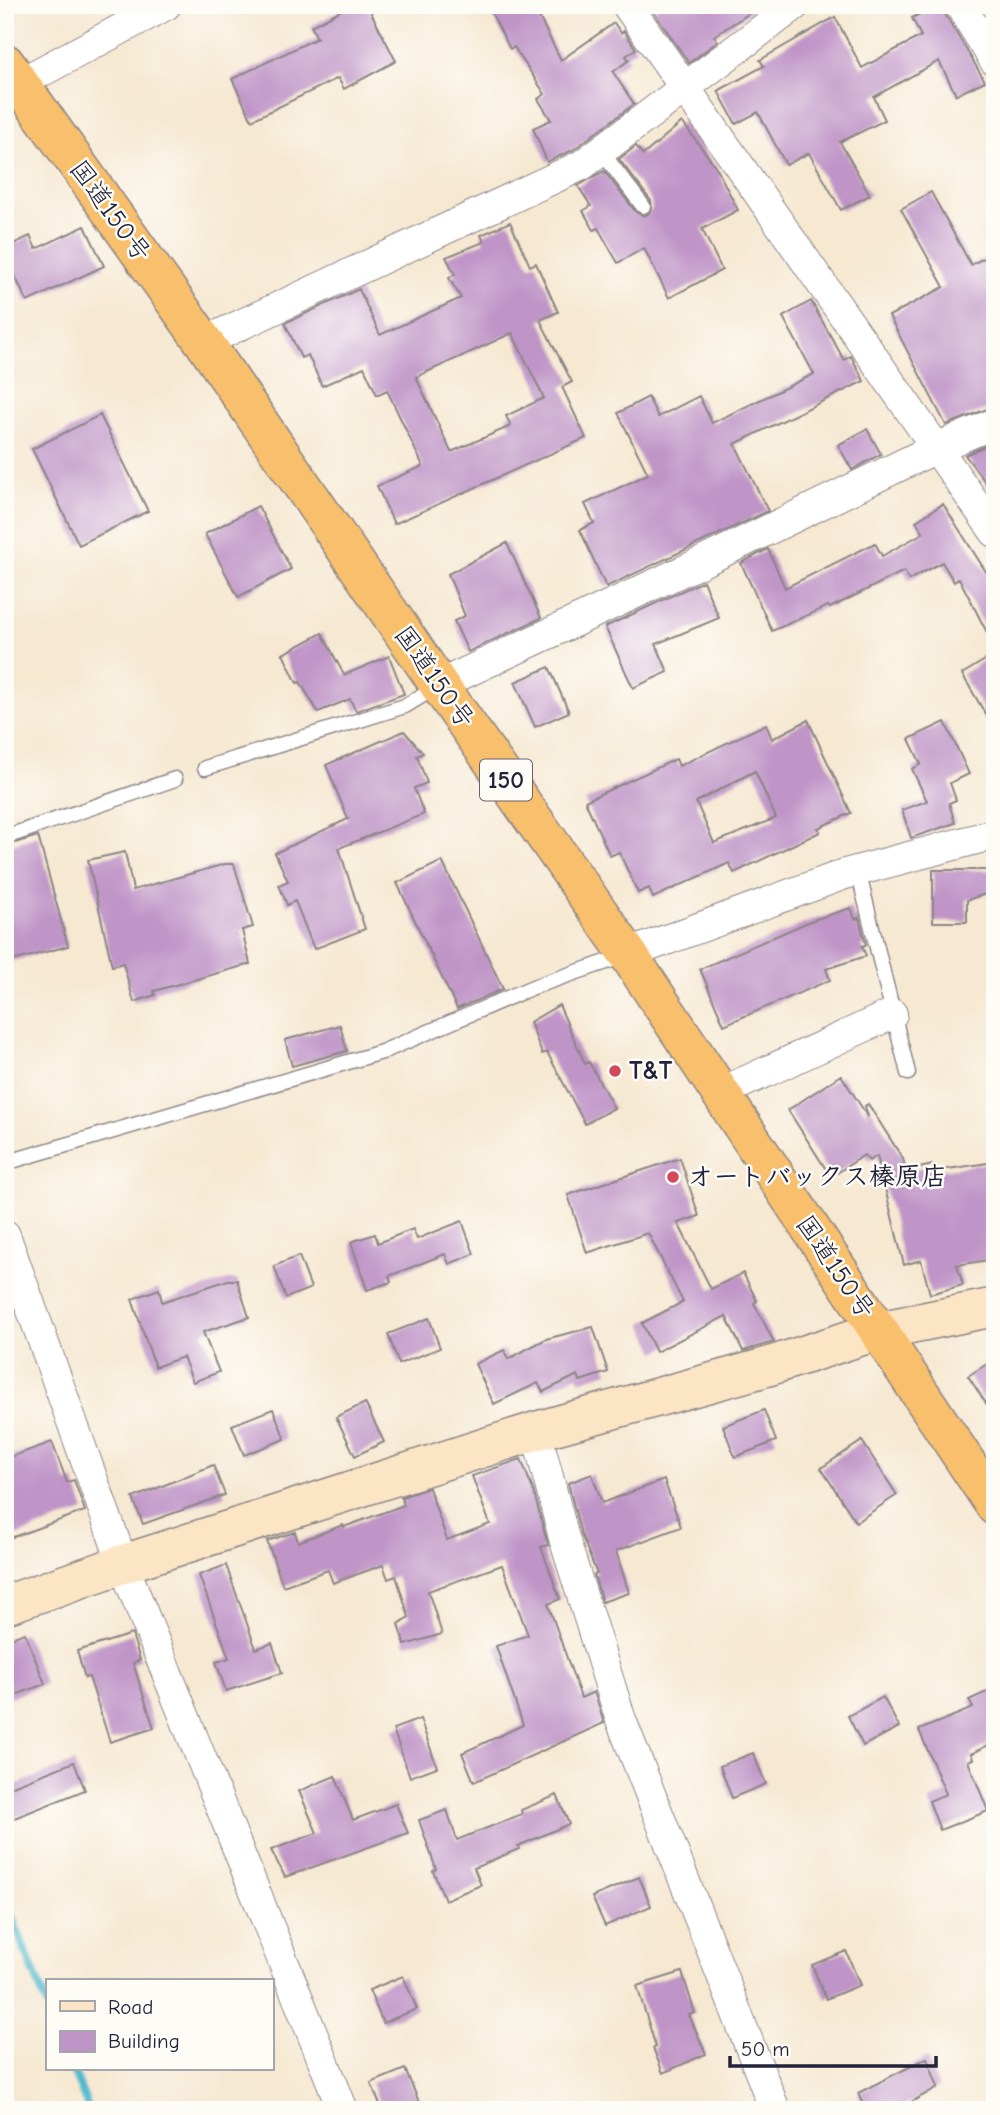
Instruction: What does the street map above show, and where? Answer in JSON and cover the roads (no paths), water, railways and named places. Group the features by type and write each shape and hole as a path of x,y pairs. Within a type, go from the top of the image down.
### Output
{"highway":[{"name":"国道150号","path":"10,80 204,342 439,685 628,954 995,1506"}],"street":[{"path":"10,80 166,5"},
{"path":"627,5 995,532"},
{"path":"204,342 582,165 795,5"},
{"path":"960,5 995,61"},
{"path":"439,685 702,562 936,448 995,423"},
{"path":"628,954 858,871 995,834"},
{"path":"720,1093 892,1014"},
{"path":"5,1235 123,1564 343,2110"},
{"path":"5,1605 123,1564 536,1431 769,1366 877,1331 995,1307"},
{"path":"536,1431 564,1538 621,1720 775,2110"}],"lane":[{"path":"601,151 643,206"},
{"path":"205,768 405,706 439,685"},
{"path":"5,837 175,779"},
{"path":"858,871 908,1073"},
{"path":"5,1163 382,1052 533,987 628,954"}],"waterway":[{"path":"5,1900 46,2002"},
{"path":"73,2070 89,2110"}],"place":[{"name":"T&T","path":"615,1071"},
{"name":"オートバックス榛原店","path":"673,1177"}]}
